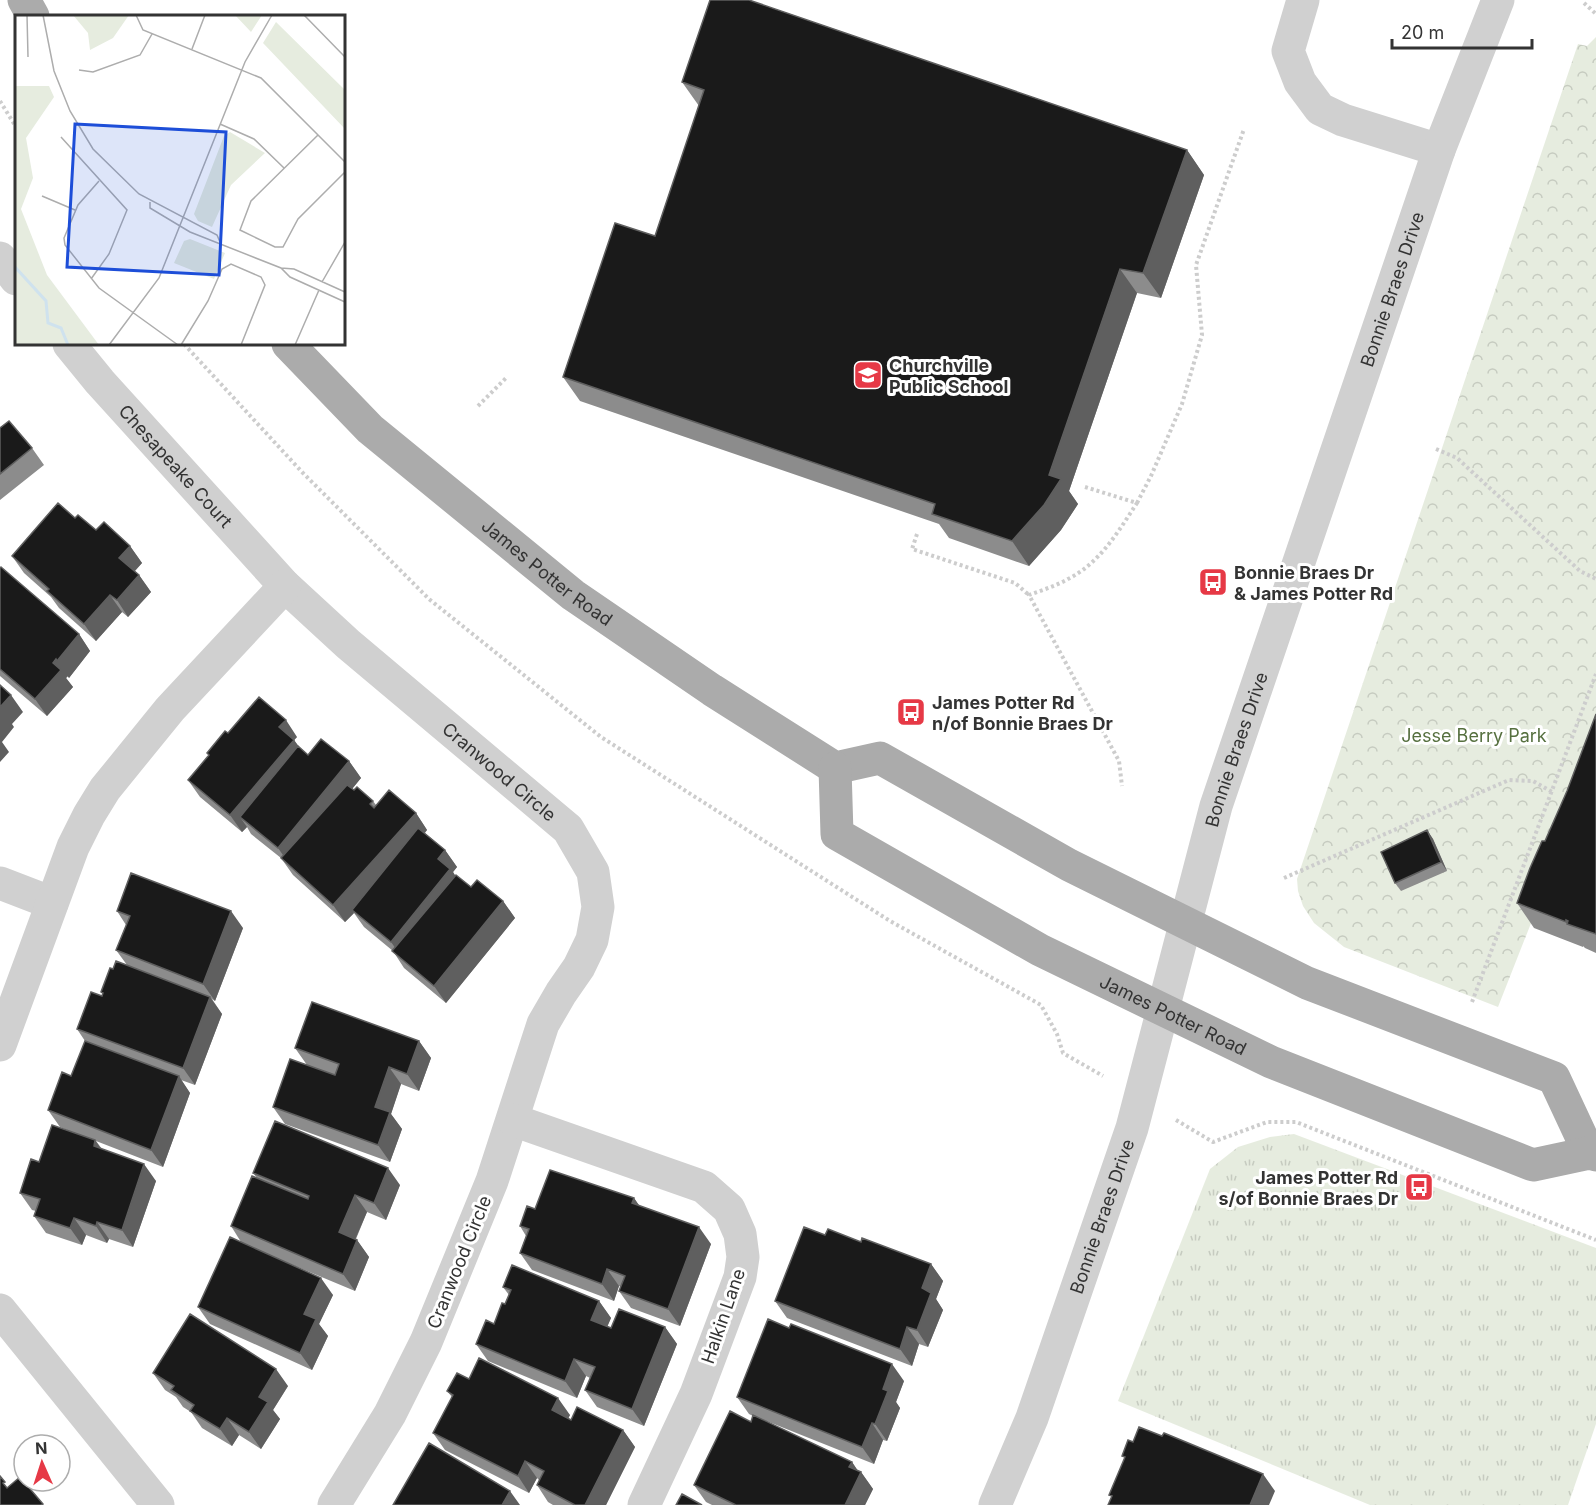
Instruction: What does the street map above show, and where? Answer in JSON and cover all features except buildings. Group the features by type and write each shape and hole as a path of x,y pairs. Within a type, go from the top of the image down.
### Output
{"main road":[{"path":"24,0 32,15"},
{"name":"James Potter Road","path":"289,345 370,429 573,595 712,690 835,768 880,758 1069,865 1306,983 1554,1078 1593,1154 1533,1165 1271,1062 1040,950 837,834 835,768"}],"street":[{"path":"1303,0 1288,51 1300,82 1320,109 1343,120 1439,150"},
{"name":"Bonnie Braes Drive","path":"995,1505 1032,1418 1132,1128 1216,806 1439,150 1498,0"},
{"path":"0,258 15,278"},
{"name":"Chesapeake Court","path":"70,345 100,382 285,586"},
{"path":"0,1045 73,847 105,789 170,709 285,586"},
{"name":"Cranwood Circle","path":"285,586 348,644 568,829 593,872 598,907 592,940 579,967 543,1024 513,1120 484,1201 426,1342 390,1414 334,1505"},
{"path":"0,883 52,903"},
{"name":"Halkin Lane","path":"513,1120 704,1187 729,1209 740,1234 743,1257 740,1277 696,1394 644,1505"},
{"path":"0,1310 158,1505"}],"path":[{"path":"1584,3 1596,14"},
{"path":"0,101 15,125"},
{"path":"1029,595 1069,579 1093,563 1116,536 1151,476 1182,404 1202,335 1196,265 1244,129"},
{"path":"185,345 302,472 429,599 456,621 601,737 890,921 1041,1005 1057,1034 1063,1053"},
{"path":"478,406 506,378"},
{"path":"1436,449 1457,458 1580,571 1596,579"},
{"path":"1085,487 1137,503"},
{"path":"917,534 912,549 1015,583 1029,595 1119,761 1122,786"},
{"path":"1471,1003 1596,674"},
{"path":"1284,878 1509,780 1533,781 1552,792"},
{"path":"1213,1142 1267,1122 1296,1122 1596,1240"}],"green space":[{"name":"Jesse Berry Park","path":"1596,37 1596,758 1498,1007 1344,947 1314,923 1303,906 1297,879 1578,44 1587,46"},
{"path":"1294,1134 1596,1248 1596,1424 1568,1505 1370,1505 1118,1401 1210,1169 1238,1147 1270,1137"}],"place":[{"name":"Churchville Public School","path":"868,375"},
{"name":"Bonnie Braes Dr & James Potter Rd","path":"1213,582"},
{"name":"James Potter Rd n/of Bonnie Braes Dr","path":"911,712"},
{"name":"James Potter Rd s/of Bonnie Braes Dr","path":"1419,1187"}]}
